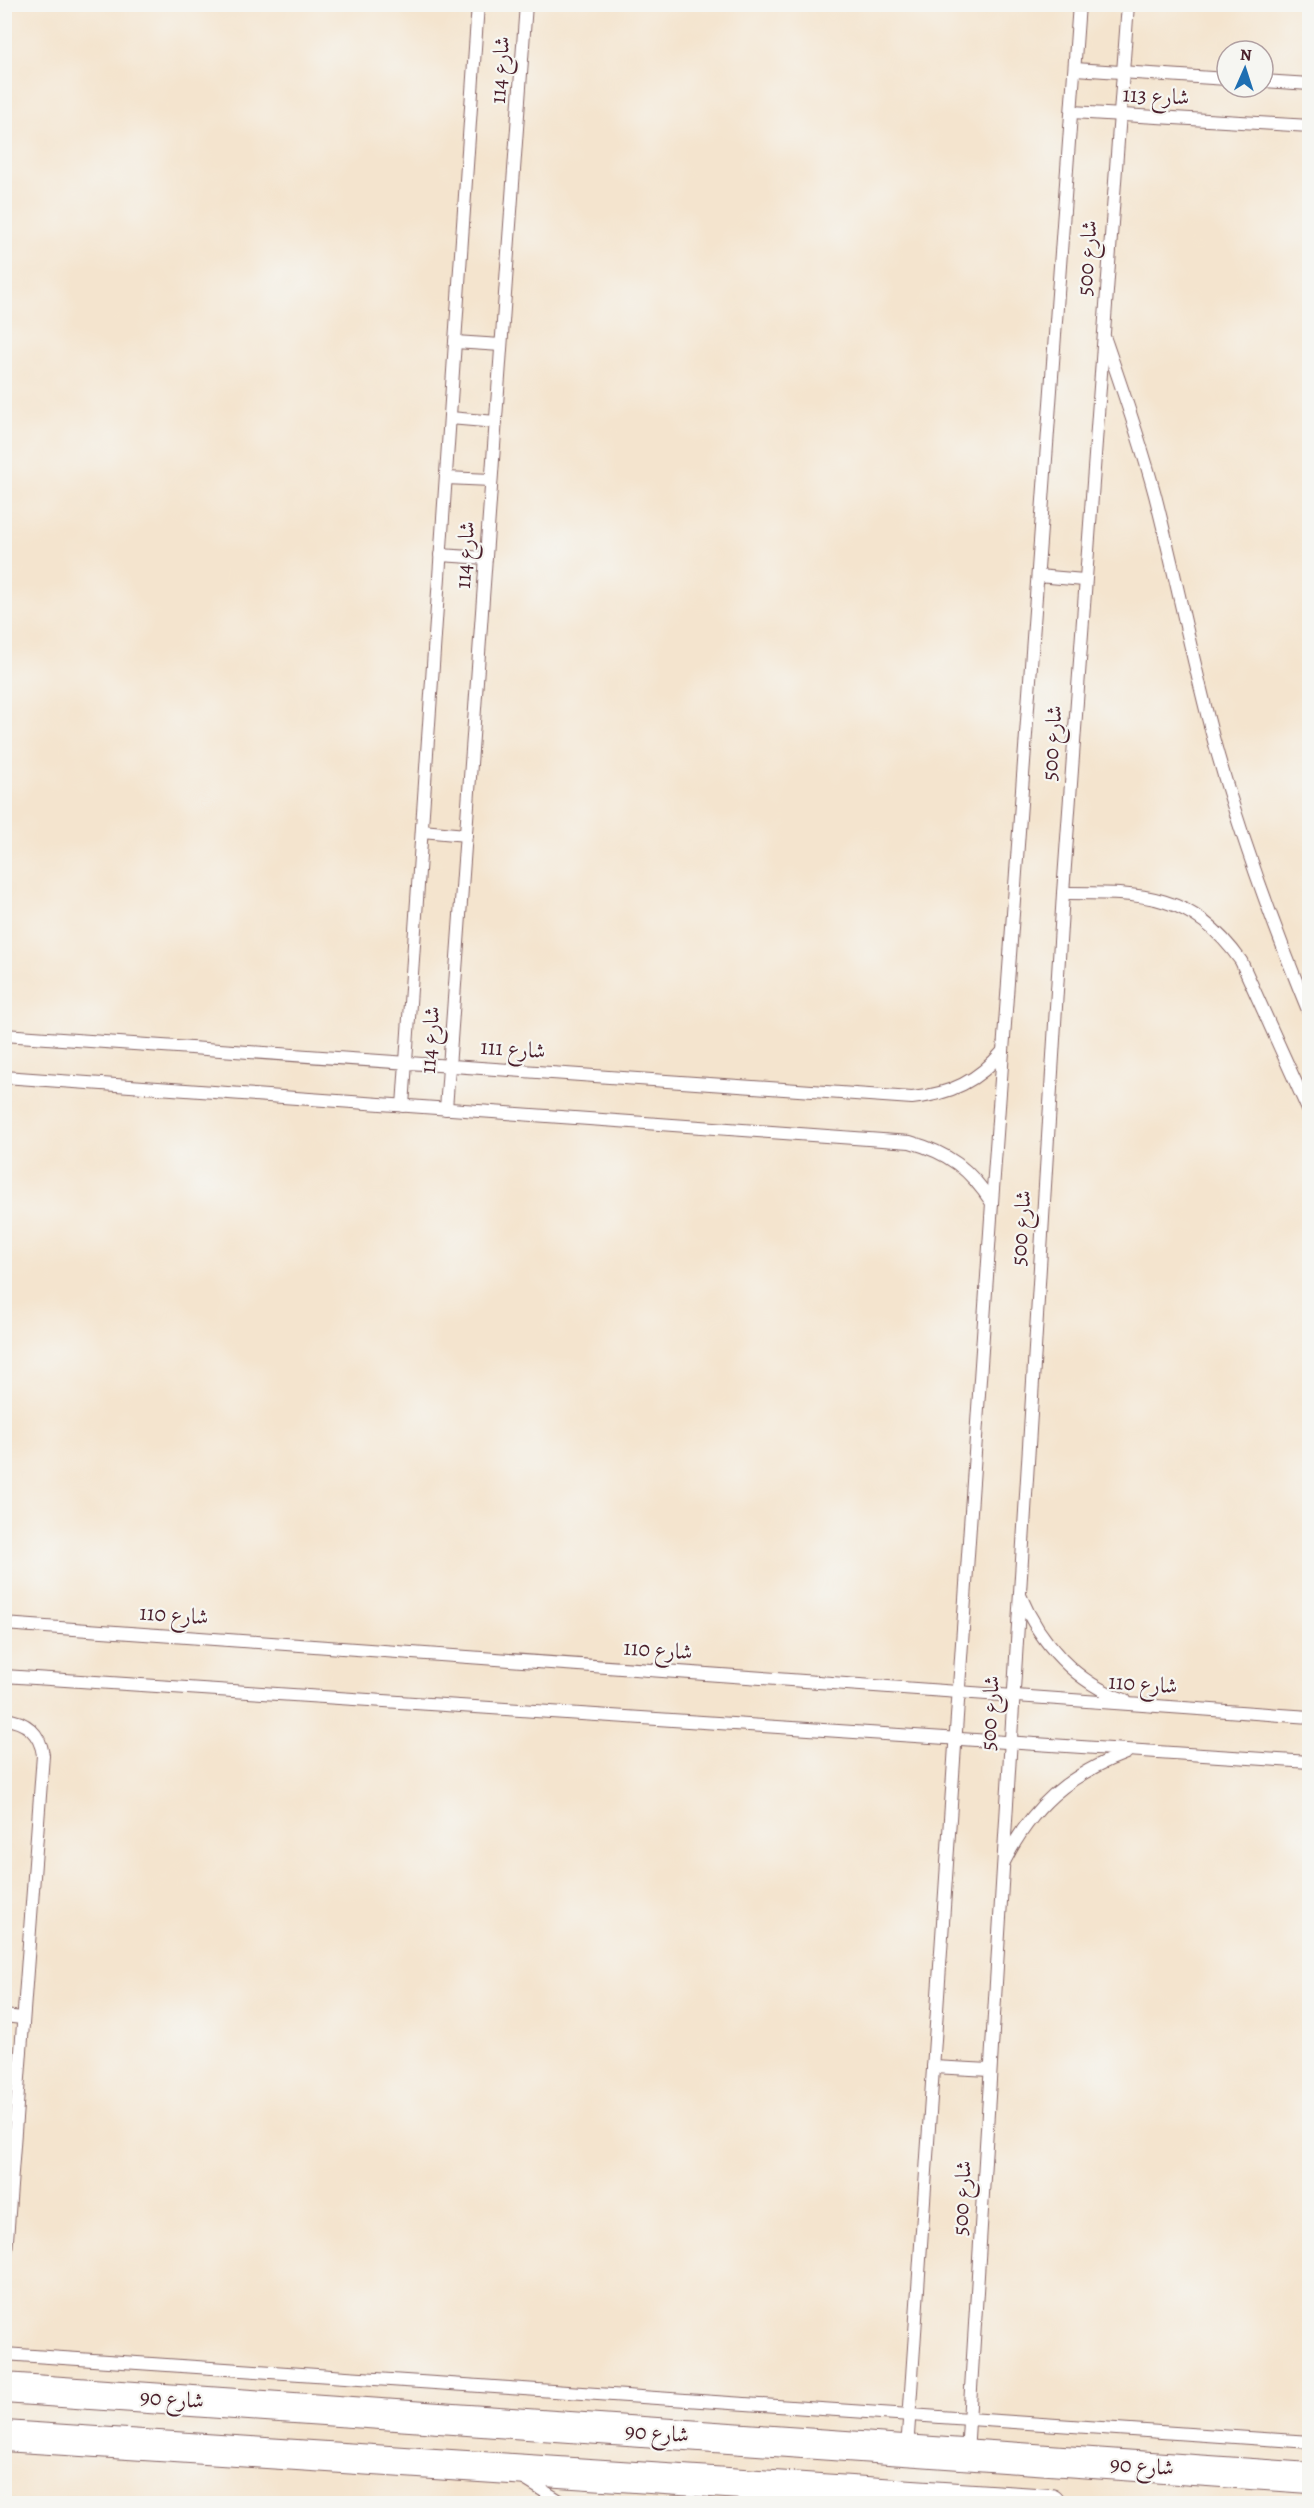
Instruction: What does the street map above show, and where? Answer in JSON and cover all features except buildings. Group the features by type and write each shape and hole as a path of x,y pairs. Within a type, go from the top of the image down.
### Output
{"street":[{"name":"شارع 90","path":"4,2388 1310,2478"},
{"name":"شارع 90","path":"4,2436 1050,2504"}],"lane":[{"name":"شارع 114","path":"403,1106 478,4"},
{"name":"شارع 114","path":"446,1109 526,4"},
{"name":"شارع 500","path":"907,2450 992,1203 1079,4"},
{"name":"شارع 500","path":"967,2454 971,2419 1009,1744 1063,893 1084,580 1128,4"},
{"name":"شارع 113","path":"1075,69 1215,78"},
{"path":"1275,82 1310,84"},
{"name":"شارع 113","path":"1072,112 1310,126"},
{"path":"1103,335 1139,440 1196,672 1236,813 1276,931 1310,1015"},
{"path":"455,342 501,345"},
{"path":"450,418 496,422"},
{"path":"446,478 491,480"},
{"path":"440,555 486,558"},
{"path":"1038,576 1084,580"},
{"path":"422,831 466,835"},
{"path":"1063,893 1113,893 1163,900 1187,910 1208,923 1226,940 1241,961 1310,1114"},
{"name":"شارع 111","path":"4,1035 912,1098 934,1096 954,1090 973,1080 990,1067 1004,1051"},
{"path":"4,1077 910,1142 950,1157 981,1186 992,1203"},
{"path":"1019,1592 1038,1630 1066,1664 1099,1688 1138,1705"},
{"name":"شارع 110","path":"4,1624 1310,1717"},
{"path":"4,1676 1009,1744 1310,1762"},
{"path":"4,1719 22,1722 29,1726 39,1739 43,1755 22,2018 7,2265 4,2280"},
{"path":"1002,1866 1016,1839 1033,1815 1053,1794 1086,1772 1131,1752"},
{"path":"4,2016 22,2018"},
{"path":"933,2067 990,2070"},
{"path":"4,2354 1310,2442"},
{"path":"510,2470 565,2504"}]}
